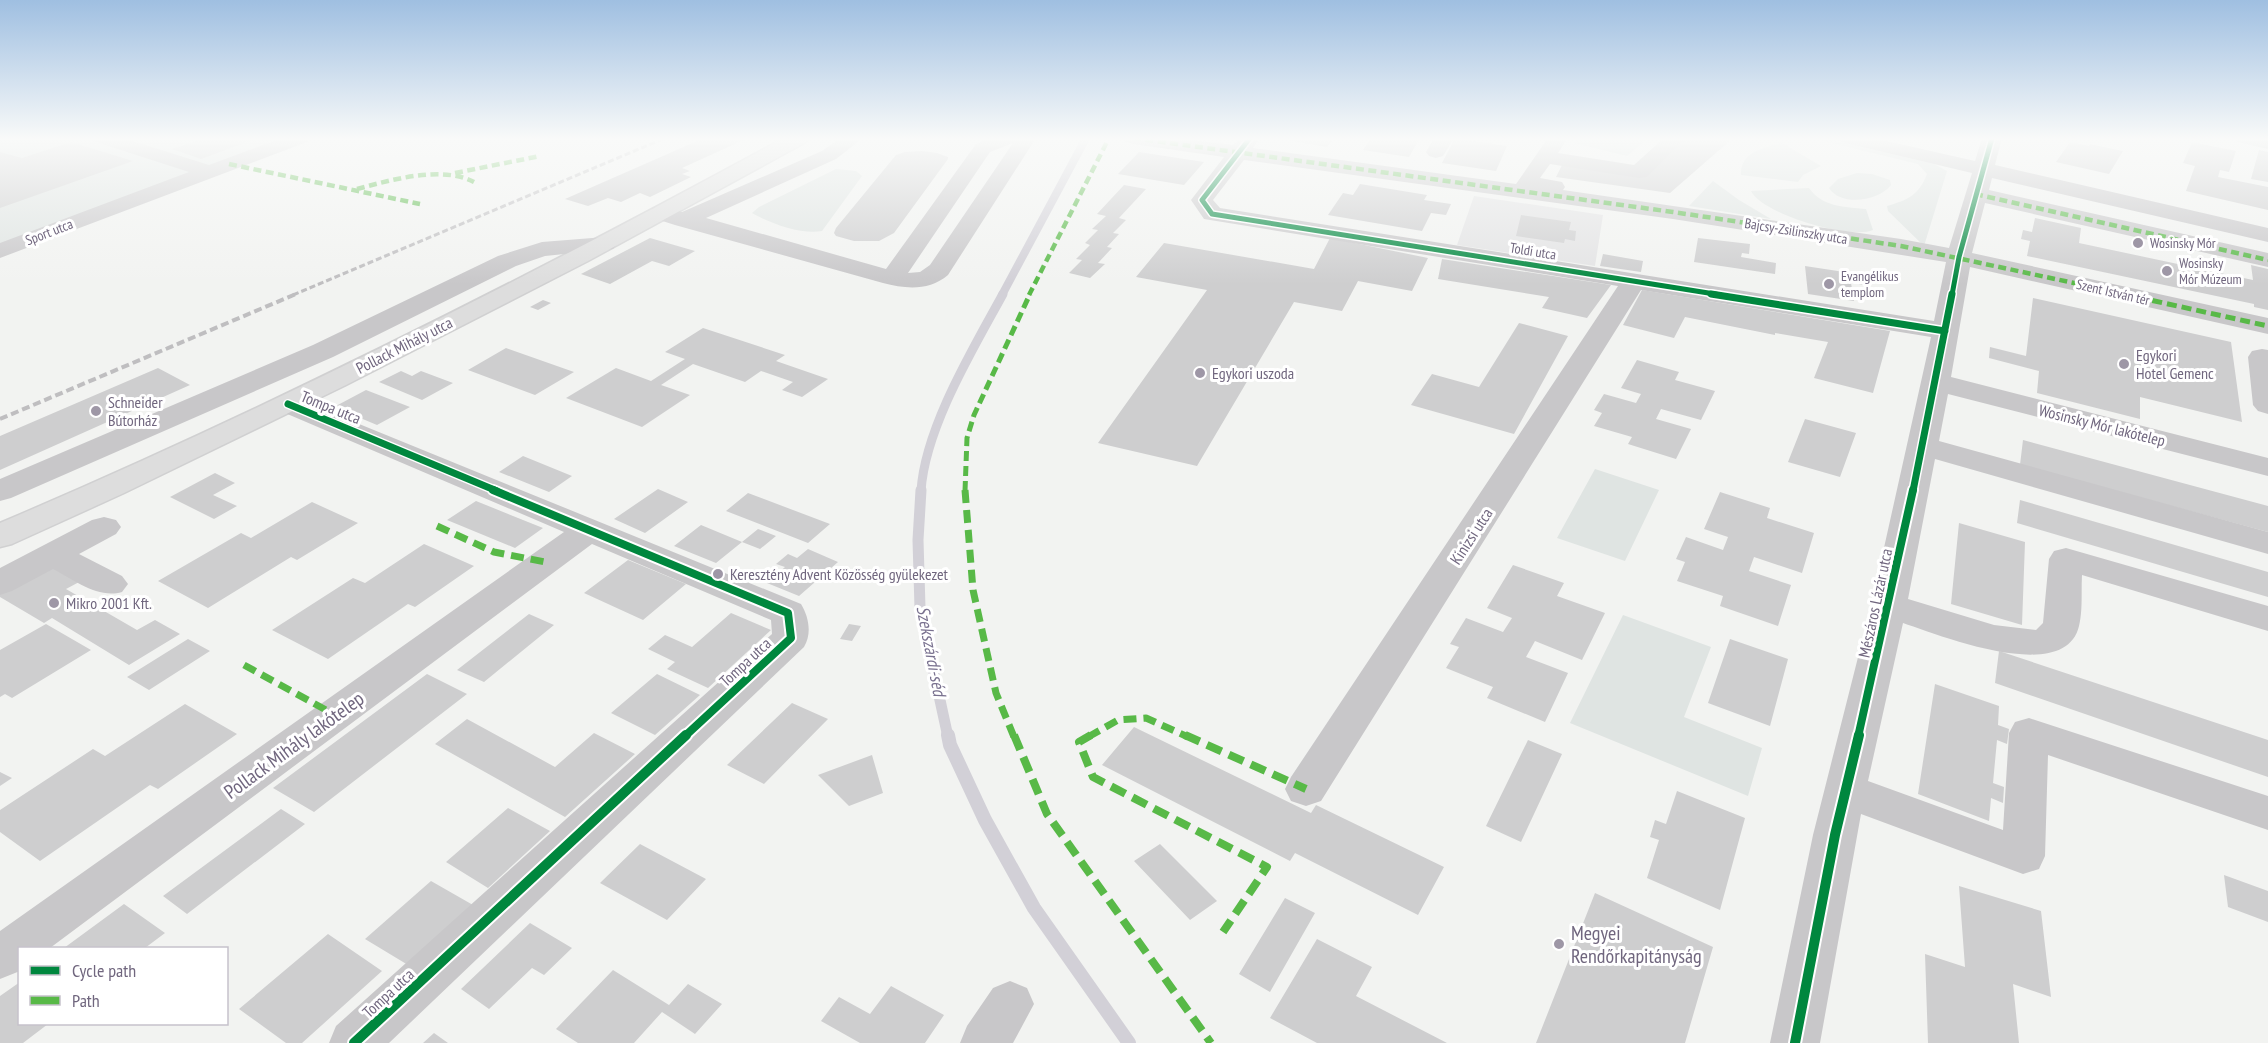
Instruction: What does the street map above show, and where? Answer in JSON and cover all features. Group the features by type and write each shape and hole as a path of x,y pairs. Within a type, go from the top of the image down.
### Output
{"main road":[{"name":"Pollack Mihály utca","path":"0,536 288,404 605,244 672,216 720,187"}],"street":[{"name":"Sport utca","path":"0,251 170,187"},
{"path":"672,216 747,187"},
{"path":"892,278 956,187"},
{"path":"672,216 892,278 915,282 932,278 939,270 994,187"},
{"name":"Toldi utca","path":"1212,187 1202,200 1212,214 1945,331"},
{"name":"Bajcsy-Zsilinszky utca","path":"1511,187 1959,257"},
{"path":"1550,187 1636,200"},
{"name":"Mészáros Lázár utca","path":"1795,1043 1845,790 1890,606 1959,257 1977,187"},
{"path":"2054,187 2268,236"},
{"path":"1975,194 2268,260"},
{"path":"0,491 323,351 507,261 542,249 605,244"},
{"name":"Szent István tér","path":"1959,257 2268,326"},
{"name":"Kinizsi utca","path":"1306,789 1634,280"},
{"path":"2262,357 2268,405"},
{"name":"Wosinsky Mór lakótelep","path":"1936,382 2268,467"},
{"name":"Tompa utca","path":"288,404 788,614 790,638 354,1043"},
{"path":"1923,446 2268,543"},
{"path":"0,583 104,527"},
{"name":"Pollack Mihály lakótelep","path":"0,958 588,531"},
{"path":"53,555 110,584"},
{"path":"1890,606 1994,638 2021,642 2046,641 2061,627 2066,559 2268,619"},
{"path":"1845,790 2023,856 2029,733 2268,813"}],"shaded area":[{"path":"0,187 154,187 0,244"},
{"path":"800,187 854,187 822,231 805,231 767,221 752,213 759,207"},
{"path":"1708,187 1721,187 1771,219 1689,206"},
{"path":"1889,187 1878,195 1860,200 1842,198 1829,188"},
{"path":"1920,187 1942,187 1924,246 1888,211 1887,206 1907,199"},
{"path":"1809,188 1820,199 1827,202 1866,209 1873,230 1846,231 1808,223 1771,208 1758,200 1751,191"},
{"path":"1474,196 1603,215 1595,266 1457,245"},
{"path":"1595,469 1659,490 1625,561 1557,538"},
{"path":"1623,615 1711,647 1684,717 1762,748 1748,796 1570,723"}],"building":[{"path":"0,187 60,187 0,208"},
{"path":"593,187 671,187 650,197 640,193 621,202 608,198 588,206 565,199"},
{"path":"870,187 928,187 894,233 879,241 854,241 836,236 834,233"},
{"path":"1122,187 1146,189 1119,218 1126,220 1113,233 1119,234 1107,247 1112,248 1098,263 1105,264 1090,278 1069,273 1082,260 1076,259 1090,245 1085,243 1098,230 1092,229 1106,216 1097,214"},
{"path":"1358,187 1376,187 1427,195 1424,200 1451,204 1446,215 1431,213 1422,231 1328,215 1343,193 1353,195"},
{"path":"1625,187 1677,187 1670,193"},
{"path":"2188,187 2268,187 2268,210 2186,191"},
{"path":"1521,215 1571,222 1569,230 1576,231 1575,241 1565,239 1564,243 1516,236"},
{"path":"2035,218 2081,228 2079,243 2253,280 2251,265 2268,269 2268,310 2254,307 2254,304 2027,256 2030,241 2021,239 2023,230 2032,232"},
{"path":"650,238 695,251 669,266 652,261 610,284 581,274"},
{"name":"Egykori uszoda","path":"1330,238 1428,258 1412,291 1358,281 1342,311 1294,302 1197,466 1098,443 1207,290 1136,277 1164,243 1314,269"},
{"path":"1698,238 1750,244 1749,254 1742,253 1741,257 1776,263 1775,274 1694,262"},
{"path":"1603,254 1643,261 1641,272 1600,266"},
{"path":"1442,259 1611,285 1587,318 1542,308 1549,297 1438,279"},
{"name":"Evangélikus templom","path":"1805,266 1864,275 1866,285 1851,283 1854,301 1808,294"},
{"path":"1642,290 1890,331 1873,393 1814,378 1828,342 1775,333 1775,335 1685,317 1674,338 1623,325"},
{"name":"Egykori Hotel Gemenc","path":"2033,298 2231,342 2242,422 2140,397 2140,419 2037,393 2039,371 1989,358 1990,347 2026,356"},
{"path":"543,300 551,303 538,310 530,307"},
{"path":"1519,323 1568,336 1514,434 1411,405 1432,374 1479,387"},
{"path":"703,328 785,355 776,361 828,379 802,397 782,390 793,382 761,371 745,382 693,364 661,385 690,395 642,427 566,398 616,368 651,381 685,359 665,352"},
{"path":"506,348 574,372 535,395 468,370"},
{"path":"1637,360 1679,372 1675,380 1715,391 1701,420 1661,409 1656,419 1691,429 1676,459 1628,444 1632,437 1594,426 1602,413 1594,410 1604,394 1636,403 1641,394 1621,388"},
{"name":"Schneider Bútorház","path":"158,368 190,385 0,470 0,436"},
{"path":"401,371 412,376 421,371 453,383 422,400 379,382"},
{"path":"366,390 410,407 377,425 334,407"},
{"path":"1805,419 1856,433 1840,477 1788,462"},
{"path":"2023,440 2268,506 2268,532 2020,465"},
{"path":"523,456 572,476 549,492 499,472"},
{"path":"215,473 235,483 213,495 237,506 214,519 170,497"},
{"path":"658,489 688,502 645,533 614,519"},
{"path":"1720,492 1770,508 1767,518 1814,533 1802,573 1754,557 1749,571 1791,585 1778,626 1720,606 1723,596 1677,581 1685,562 1676,559 1686,537 1723,550 1728,537 1704,529"},
{"path":"748,493 830,524 808,543 726,511"},
{"path":"2020,500 2268,572 2268,597 2017,523"},
{"path":"476,501 543,528 515,548 447,520"},
{"path":"312,502 358,523 297,560 291,557 208,608 158,581 241,533 251,538"},
{"path":"1959,523 2025,542 2022,625 1951,604"},
{"path":"701,525 742,542 716,563 674,546"},
{"path":"758,529 776,536 760,549 742,542"},
{"path":"424,544 474,566 415,607 408,604 328,659 272,630 353,578 365,583"},
{"path":"808,549 838,562 799,596 767,583 785,567 776,564 788,554 797,558"},
{"path":"628,560 686,584 643,620 584,593"},
{"path":"51,565 81,581 66,589 137,630 155,620 180,634 129,665 52,618 44,623 0,597 0,592"},
{"path":"1513,565 1564,583 1557,596 1605,613 1582,660 1535,641 1526,657 1568,673 1545,722 1487,698 1493,687 1446,668 1459,647 1450,644 1466,618 1503,632 1512,618 1487,608"},
{"path":"731,613 771,630 708,688 667,669 675,662 648,649 665,635 692,647"},
{"path":"529,614 554,625 484,682 457,670"},
{"path":"46,624 91,650 12,698 5,694 0,697 0,650"},
{"path":"849,624 861,626 852,641 840,639"},
{"path":"188,639 210,651 149,690 127,677"},
{"path":"1730,639 1788,659 1770,726 1708,703"},
{"path":"1999,651 2268,740 2268,777 1995,683"},
{"path":"427,674 467,694 314,812 273,788"},
{"path":"657,674 700,695 655,735 611,713"},
{"path":"1935,684 1999,706 1998,725 2009,729 2007,744 1997,740 1993,783 2004,787 2003,803 1991,798 1989,821 1918,794"},
{"path":"792,703 828,719 764,784 727,765"},
{"path":"185,704 237,734 158,789 150,785 40,861 0,832 0,810 93,749 105,756"},
{"path":"467,719 555,767 594,733 635,754 565,817 435,744"},
{"path":"1134,727 1311,813 1316,805 1444,867 1418,915 1295,853 1290,861 1102,765"},
{"path":"1528,740 1562,754 1521,842 1486,826"},
{"path":"872,755 883,793 849,806 818,775"},
{"path":"0,772 12,778 0,786"},
{"path":"1677,791 1745,818 1720,910 1647,878 1659,840 1650,837 1655,820 1666,824"},
{"path":"508,808 550,831 488,888 446,862"},
{"path":"281,809 305,824 187,914 163,896"},
{"path":"640,844 706,879 667,920 600,883"},
{"path":"1160,844 1217,901 1190,920 1134,861"},
{"path":"2224,875 2268,891 2268,922 2228,907"},
{"path":"431,881 473,905 408,965 365,939"},
{"path":"1959,886 2041,911 2051,997 2013,984 2019,1043 1928,1043 1925,954 1965,967"},
{"path":"1595,893 1713,947 1685,1043 1536,1043"},
{"path":"1285,898 1315,913 1270,992 1239,974"},
{"path":"124,904 165,933 146,947 65,947"},
{"path":"530,923 572,948 544,975 532,968 489,1009 461,989"},
{"path":"328,934 382,971 302,1043 286,1043 239,1009"},
{"path":"1317,939 1372,967 1356,996 1447,1043 1317,1043 1270,1018"},
{"path":"613,970 669,1005 688,984 722,1004 695,1034 662,1012 634,1043 578,1043 556,1029"},
{"path":"18,983 18,1025 47,1025 23,1043 0,1043 0,996"},
{"path":"891,986 944,1015 925,1043 860,1043 821,1021 839,997 870,1014"},
{"path":"434,1033 448,1043 423,1043"}],"waterway":[{"name":"Szekszárdi-séd","path":"1002,295 1060,187"},
{"name":"Szekszárdi-séd","path":"921,491 924,467 941,415 952,389 1003,294"},
{"name":"Szekszárdi-séd","path":"921,490 918,540 920,608 948,737"},
{"name":"Szekszárdi-séd","path":"948,735 950,745 985,820 1034,908 1129,1043"}],"railway":[{"path":"293,295 550,187"},
{"path":"0,419 296,294"}],"marked path":[{"path":"337,187 420,204"},
{"path":"357,189 367,187"},
{"path":"1084,187 1030,294 974,415 967,438 965,501 973,590 996,693 1047,814 1211,1043"},
{"path":"1488,187 1901,246 2268,326"},
{"path":"1975,194 2268,260"},
{"path":"437,526 494,552 545,562"},
{"path":"244,665 335,715"},
{"path":"1223,932 1267,867 1093,777 1079,742 1118,720 1146,718 1306,789"}],"cycle path":[{"path":"1212,187 1202,200 1212,214 1945,331"},
{"path":"1795,1043 1835,835 1889,606 1936,382 1959,257 1979,187"},
{"path":"288,404 788,613 791,638 354,1043"}],"place":[{"name":"Wosinsky Mór","path":"2138,243"},
{"name":"Wosinsky Mór Múzeum","path":"2167,271"},
{"name":"Evangélikus templom","path":"1829,284"},
{"name":"Egykori Hotel Gemenc","path":"2124,364"},
{"name":"Egykori uszoda","path":"1200,373"},
{"name":"Schneider Bútorház","path":"96,411"},
{"name":"Keresztény Advent Közösség gyülekezet","path":"718,574"},
{"name":"Mikro 2001 Kft.","path":"54,603"},
{"name":"Megyei Rendőrkapitányság","path":"1559,944"}]}
